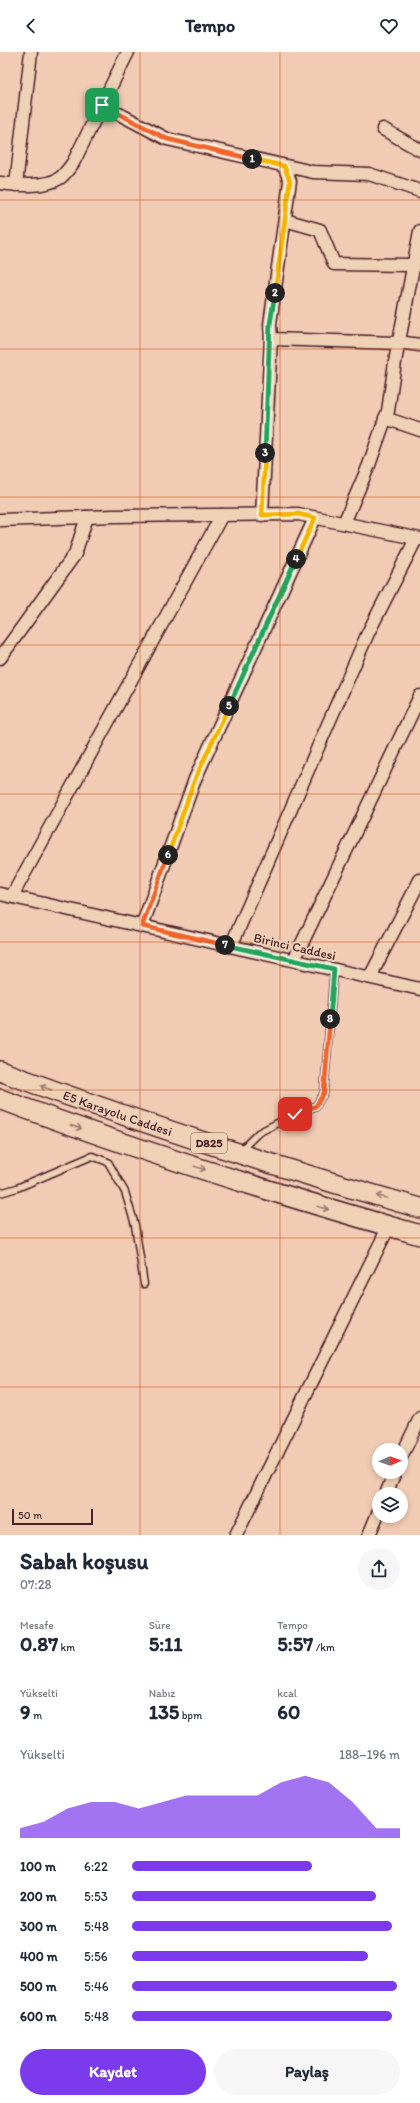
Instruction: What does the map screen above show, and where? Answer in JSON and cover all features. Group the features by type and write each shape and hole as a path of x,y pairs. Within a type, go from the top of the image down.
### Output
{"highway":[{"name":"E5 Karayolu Caddesi","path":"0,1071 72,1098 326,1182 420,1208"},
{"name":"E5 Karayolu Caddesi","path":"0,1099 51,1118 303,1202 420,1235"}],"street":[{"path":"16,185 31,52"},
{"path":"0,183 16,185 51,182 61,177 73,163 128,52"},
{"path":"102,105 167,139 313,172 370,174 420,191"},
{"path":"383,129 420,150"},
{"path":"262,515 271,339 270,324 290,181 284,166"},
{"path":"285,220 320,230 334,264 413,265"},
{"path":"344,523 385,418 420,231"},
{"path":"271,339 420,345"},
{"path":"385,418 420,430"},
{"path":"0,520 87,517 298,514 418,539 368,633 232,946"},
{"path":"6,895 222,515"},
{"path":"0,658 75,554 87,517"},
{"path":"142,926 195,779 315,518"},
{"path":"294,960 420,696"},
{"path":"370,977 420,880"},
{"name":"Birinci Caddesi","path":"6,895 420,989"},
{"path":"236,1535 389,1226"},
{"path":"408,1443 420,1418"},
{"path":"370,1535 374,1523"}],"lane":[{"path":"239,1153 258,1133 316,1106 324,1093 334,969"},
{"path":"0,1193 18,1188 92,1156 108,1162 125,1192 135,1225 144,1284"}],"route":[{"path":"102,105 167,139 284,166 290,181 270,324 271,339 262,515 298,514 315,518 195,779 142,926 334,969 324,1093 316,1106 295,1114"}]}
